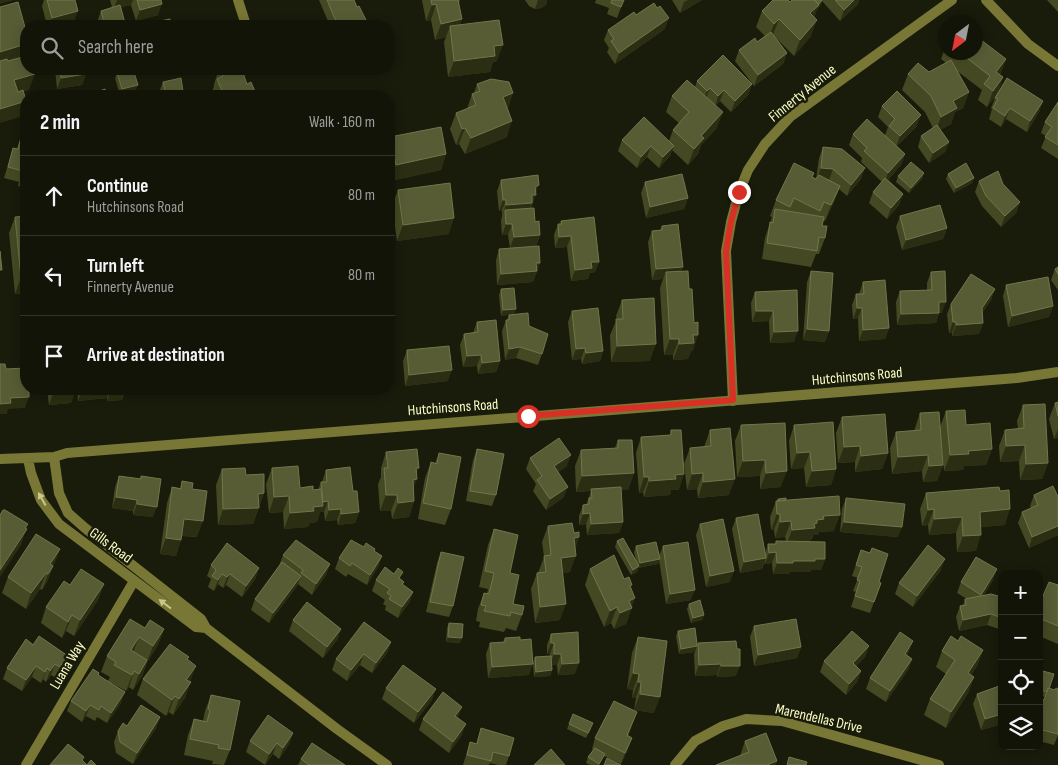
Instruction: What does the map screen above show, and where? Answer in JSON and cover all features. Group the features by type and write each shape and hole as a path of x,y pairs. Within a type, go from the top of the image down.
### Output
{"street":[{"path":"238,0 244,20"},
{"name":"Finnerty Avenue","path":"733,400 726,251 739,192 748,170 765,144 790,118 952,0"},
{"path":"986,0 1028,44 1058,66"},
{"name":"Hutchinsons Road","path":"0,459 54,457 67,453 1016,378 1058,372"},
{"name":"Gills Road","path":"54,457 59,493 68,513 201,619 206,628 386,765"},
{"name":"Gills Road","path":"28,459 41,500 59,524 196,627 206,628"},
{"name":"Luana Way","path":"26,765 134,581"},
{"name":"Marendellas Drive","path":"675,765 695,741 723,726 746,719 782,721 939,765"}],"building":[{"path":"47,0 75,0 78,11 52,18"},
{"path":"137,0 161,0 162,4 140,10"},
{"path":"327,0 354,0 366,20 335,20"},
{"path":"431,0 458,0 462,19 441,24 436,4 432,5"},
{"path":"612,0 624,0 621,7 611,3"},
{"path":"773,0 788,0 790,2 792,0 814,0 819,5 810,13 817,20 800,40 779,19 774,24 762,11"},
{"path":"814,0 822,0 819,4"},
{"path":"835,0 854,0 844,10"},
{"path":"18,2 23,20 20,20 20,46 0,52 0,7"},
{"path":"654,3 657,8 660,6 669,18 619,53 611,41 614,39 608,30 634,12 636,15"},
{"path":"120,5 124,20 103,20 101,11"},
{"path":"499,20 503,45 494,46 495,56 454,61 450,26"},
{"path":"771,32 787,53 758,75 739,50 755,38 757,42"},
{"path":"983,41 1006,59 996,72 1003,77 993,91 984,84 990,76 969,60 983,60"},
{"path":"723,55 752,84 735,101 724,90 718,96 710,88 707,91 697,81"},
{"path":"20,58 20,75 32,75 14,80 18,92 20,91 20,103 0,109 0,61 7,59 8,61"},
{"path":"951,60 969,92 953,101 957,108 941,117 931,96 908,74 918,63 929,72"},
{"path":"61,75 80,75 61,78"},
{"path":"118,75 135,75 138,85 122,89"},
{"path":"244,75 247,84 251,82 254,90 222,90 217,79 223,76"},
{"path":"181,78 183,90 165,90 163,82"},
{"path":"1007,78 1043,101 1030,121 1010,108 1005,116 993,108 998,99 995,98"},
{"path":"491,79 509,82 513,93 503,97 512,121 471,138 465,128 462,129 456,113 476,105 472,94 480,91 477,84"},
{"path":"687,80 723,112 701,136 704,138 694,149 673,130 689,112 672,96"},
{"path":"897,91 921,115 900,136 889,126 895,119 882,106"},
{"path":"1058,102 1058,145 1045,137 1052,127 1045,122"},
{"path":"644,117 674,146 663,157 651,146 641,157 622,140"},
{"path":"867,119 905,154 888,173 864,151 867,148 853,134"},
{"path":"937,125 949,142 933,153 921,136"},
{"path":"441,127 446,154 396,165 395,136"},
{"path":"20,141 20,170 8,167 13,148 18,149"},
{"path":"823,147 842,149 865,168 851,185 833,169 821,168"},
{"path":"911,162 924,173 911,188 898,176"},
{"path":"794,163 814,173 812,177 816,179 819,175 840,186 831,205 824,202 820,211 794,198 790,207 776,200"},
{"path":"966,163 974,178 956,188 948,174"},
{"path":"998,171 1003,184 1020,202 1005,216 986,196 979,181"},
{"path":"682,174 688,198 650,207 645,182"},
{"path":"538,175 539,185 535,187 536,195 532,195 532,203 506,205 506,200 503,200 501,180"},
{"path":"885,178 903,194 891,208 873,192"},
{"path":"450,183 454,218 403,225 398,190"},
{"path":"940,205 947,228 906,240 900,216"},
{"path":"534,208 535,222 539,221 540,235 514,237 512,224 506,224 505,210"},
{"path":"775,209 824,217 822,226 827,226 825,238 819,237 817,251 767,243 770,222 773,223"},
{"path":"15,217 20,217 20,268"},
{"path":"594,217 599,262 591,262 592,268 575,270 571,236 559,237 558,224 562,224 561,221"},
{"path":"678,224 683,267 656,269 652,231 662,230 662,226"},
{"path":"539,246 540,263 536,263 537,271 501,274 499,249"},
{"path":"0,251 2,270 0,270"},
{"path":"688,271 689,289 692,289 694,323 698,322 698,335 693,335 694,343 679,344 679,339 670,339 666,272"},
{"path":"811,271 833,273 829,331 807,329"},
{"path":"945,271 946,302 939,302 939,313 901,314 900,291 932,290 931,272"},
{"path":"971,274 995,289 982,308 983,323 956,325 956,322 953,322 951,304"},
{"path":"1048,277 1053,306 1012,316 1006,285"},
{"path":"885,280 889,328 863,330 862,308 857,308 856,294 864,294 863,282"},
{"path":"514,288 516,309 503,310 501,289"},
{"path":"797,290 798,331 774,332 773,311 756,311 755,292"},
{"path":"654,298 656,344 617,346 616,319 623,319 622,300"},
{"path":"598,308 603,351 586,353 585,348 576,349 572,311"},
{"path":"528,313 529,326 548,334 542,354 520,347 509,349 506,320 509,320 509,315"},
{"path":"496,320 500,361 482,363 481,355 467,356 464,334 478,332 477,322"},
{"path":"449,346 452,370 409,375 407,350"},
{"path":"0,364 5,364 6,369 20,368 20,395 29,395 29,397 10,398 11,403 0,404"},
{"path":"1058,402 1058,416 1055,403"},
{"path":"1045,404 1048,463 1026,464 1025,445 1006,446 1005,430 1024,428 1023,405"},
{"path":"965,410 966,425 990,423 992,449 968,451 969,454 950,455 946,411"},
{"path":"939,412 943,465 929,466 928,455 898,457 896,432 921,430 920,413"},
{"path":"885,414 888,453 861,456 860,446 844,447 842,417"},
{"path":"833,422 836,469 812,471 810,452 797,453 794,425"},
{"path":"785,423 787,471 766,473 765,460 743,461 741,425"},
{"path":"730,428 735,479 703,482 703,473 692,474 690,448 711,446 710,430"},
{"path":"671,430 681,430 684,474 675,475 676,479 649,481 649,477 644,477 641,437 671,435"},
{"path":"559,438 571,455 554,466 568,487 550,499 537,480 542,476 530,458"},
{"path":"618,440 632,440 634,473 582,476 581,450 618,448"},
{"path":"417,449 419,468 416,468 417,479 413,480 414,501 398,503 397,495 386,495 384,468 388,468 386,452"},
{"path":"477,449 504,454 496,495 470,491"},
{"path":"439,453 461,457 451,509 423,503 431,462 437,464"},
{"path":"298,466 300,488 313,486 313,490 321,489 323,506 313,507 314,511 290,513 289,496 274,497 272,468"},
{"path":"350,467 353,491 357,491 359,512 341,514 341,509 329,510 328,501 323,502 321,482 327,482 326,470"},
{"path":"245,468 246,475 264,474 264,493 258,494 259,508 223,509 222,469"},
{"path":"119,476 141,479 141,476 161,479 157,507 137,504 137,500 116,497"},
{"path":"182,481 193,483 192,489 207,491 203,521 184,519 181,540 166,538 172,487 181,489"},
{"path":"1053,486 1058,497 1058,526 1032,537 1022,512 1038,505 1034,495"},
{"path":"621,487 623,522 591,524 590,513 583,514 583,505 589,504 589,498 592,498 591,489"},
{"path":"999,487 1000,491 1009,490 1010,509 980,512 981,535 963,536 962,517 934,519 934,509 928,510 926,493"},
{"path":"839,496 840,515 823,516 824,519 817,520 817,523 814,524 815,528 792,530 791,521 780,522 780,514 777,514 776,501"},
{"path":"786,498 786,500 778,501 778,499"},
{"path":"846,498 905,504 902,527 844,522"},
{"path":"3,510 28,524 25,528 27,529 0,570 0,515"},
{"path":"758,514 766,558 744,562 736,518"},
{"path":"723,519 734,571 710,576 700,524"},
{"path":"572,523 574,533 579,532 579,537 574,538 576,556 561,558 566,604 540,607 537,573 546,572 544,556 551,555 548,526"},
{"path":"494,529 518,535 510,573 519,575 513,604 524,606 522,615 511,612 510,616 484,611 486,606 481,605 484,593 489,594 494,573 485,571"},
{"path":"36,534 60,549 50,564 53,566 48,574 46,573 31,593 8,577"},
{"path":"623,538 639,566 633,570 617,541"},
{"path":"296,540 330,564 316,584 301,573 303,570 283,555"},
{"path":"351,540 364,547 366,543 382,556 370,575 352,563 350,566 339,558"},
{"path":"776,541 825,542 825,559 777,563 776,552 769,553 768,544 776,544"},
{"path":"656,542 660,559 640,563 636,546"},
{"path":"688,542 695,590 670,594 663,546"},
{"path":"227,543 259,568 246,586 230,574 227,577 222,574 218,580 212,576 216,570 211,565"},
{"path":"928,545 945,559 917,596 899,583"},
{"path":"872,548 888,554 874,602 855,596 860,581 857,580 862,567 856,565 861,550 870,553"},
{"path":"441,552 464,557 453,606 430,602"},
{"path":"614,555 624,579 629,577 632,585 630,586 635,598 629,601 632,608 620,613 617,607 610,611 590,569"},
{"path":"976,557 997,569 981,595 961,582"},
{"path":"282,562 301,576 273,613 255,599"},
{"path":"385,567 394,574 398,568 403,572 399,578 404,582 402,584 413,592 402,607 389,599 391,596 387,593 390,589 376,580"},
{"path":"81,569 104,584 80,620 72,615 68,622 46,607 64,581 70,585"},
{"path":"1049,582 1058,585 1058,626 1043,620 1043,596"},
{"path":"991,594 998,596 998,617 991,614 963,620 960,606 966,605 965,599"},
{"path":"700,600 704,615 693,618 689,604"},
{"path":"307,602 341,629 327,647 293,620"},
{"path":"130,619 145,628 150,620 164,629 153,646 139,637 131,650 147,660 139,674 134,671 132,675 114,665 116,662 107,656"},
{"path":"796,619 801,647 758,655 754,626"},
{"path":"364,622 391,642 376,663 364,654 351,670 336,659"},
{"path":"449,623 463,624 462,638 448,637"},
{"path":"695,628 697,646 681,649 678,631"},
{"path":"852,631 869,646 853,663 861,671 849,684 824,661"},
{"path":"578,632 579,663 562,664 561,654 554,654 554,643 551,643 551,634"},
{"path":"900,632 913,641 905,654 912,659 890,691 870,678"},
{"path":"39,636 68,656 60,667 55,664 50,671 47,668 45,672 36,666 26,680 7,668 26,639 33,645"},
{"path":"951,636 958,641 961,636 983,650 968,673 974,677 951,712 930,699 955,660 942,651"},
{"path":"520,637 520,640 531,639 533,664 492,667 490,643 505,642 505,638"},
{"path":"638,637 667,641 660,697 640,694 641,682 638,682 639,674 633,673"},
{"path":"736,641 737,649 740,649 740,666 721,666 721,664 699,665 698,643"},
{"path":"170,644 189,657 187,659 196,666 186,680 191,682 179,699 175,696 172,700 143,679"},
{"path":"551,656 552,670 536,672 535,657"},
{"path":"403,665 436,689 418,712 386,688"},
{"path":"93,669 99,673 98,675 125,692 111,713 101,706 99,710 90,705 86,711 71,701"},
{"path":"1043,671 1054,674 1047,692 1043,690"},
{"path":"998,686 998,715 985,719 977,694"},
{"path":"1048,688 1058,689 1058,734 1043,730 1044,700"},
{"path":"443,692 462,707 455,716 466,724 453,742 423,719"},
{"path":"211,695 240,701 230,750 218,748 219,745 190,739 194,719 207,722"},
{"path":"614,701 637,712 627,735 632,738 625,753 595,738"},
{"path":"141,705 160,717 137,753 120,742 118,731 123,723 127,726"},
{"path":"573,714 593,723 588,733 569,724"},
{"path":"268,715 293,733 283,748 277,743 269,754 250,741"},
{"path":"481,728 514,738 509,756 493,752 491,761 467,755 470,742 477,744"},
{"path":"766,733 777,761 769,765 716,765 749,752 745,741"},
{"path":"312,743 345,765 309,765 301,759"},
{"path":"68,744 84,757 82,760 87,765 50,765"},
{"path":"595,748 605,754 599,764 588,757"},
{"path":"551,749 565,765 534,765"},
{"path":"789,757 807,762 806,765 787,765"},
{"path":"607,758 621,765 604,765"},
{"path":"91,760 96,765 87,765"}],"route":[{"path":"528,416 733,400 726,251 739,192"}]}
